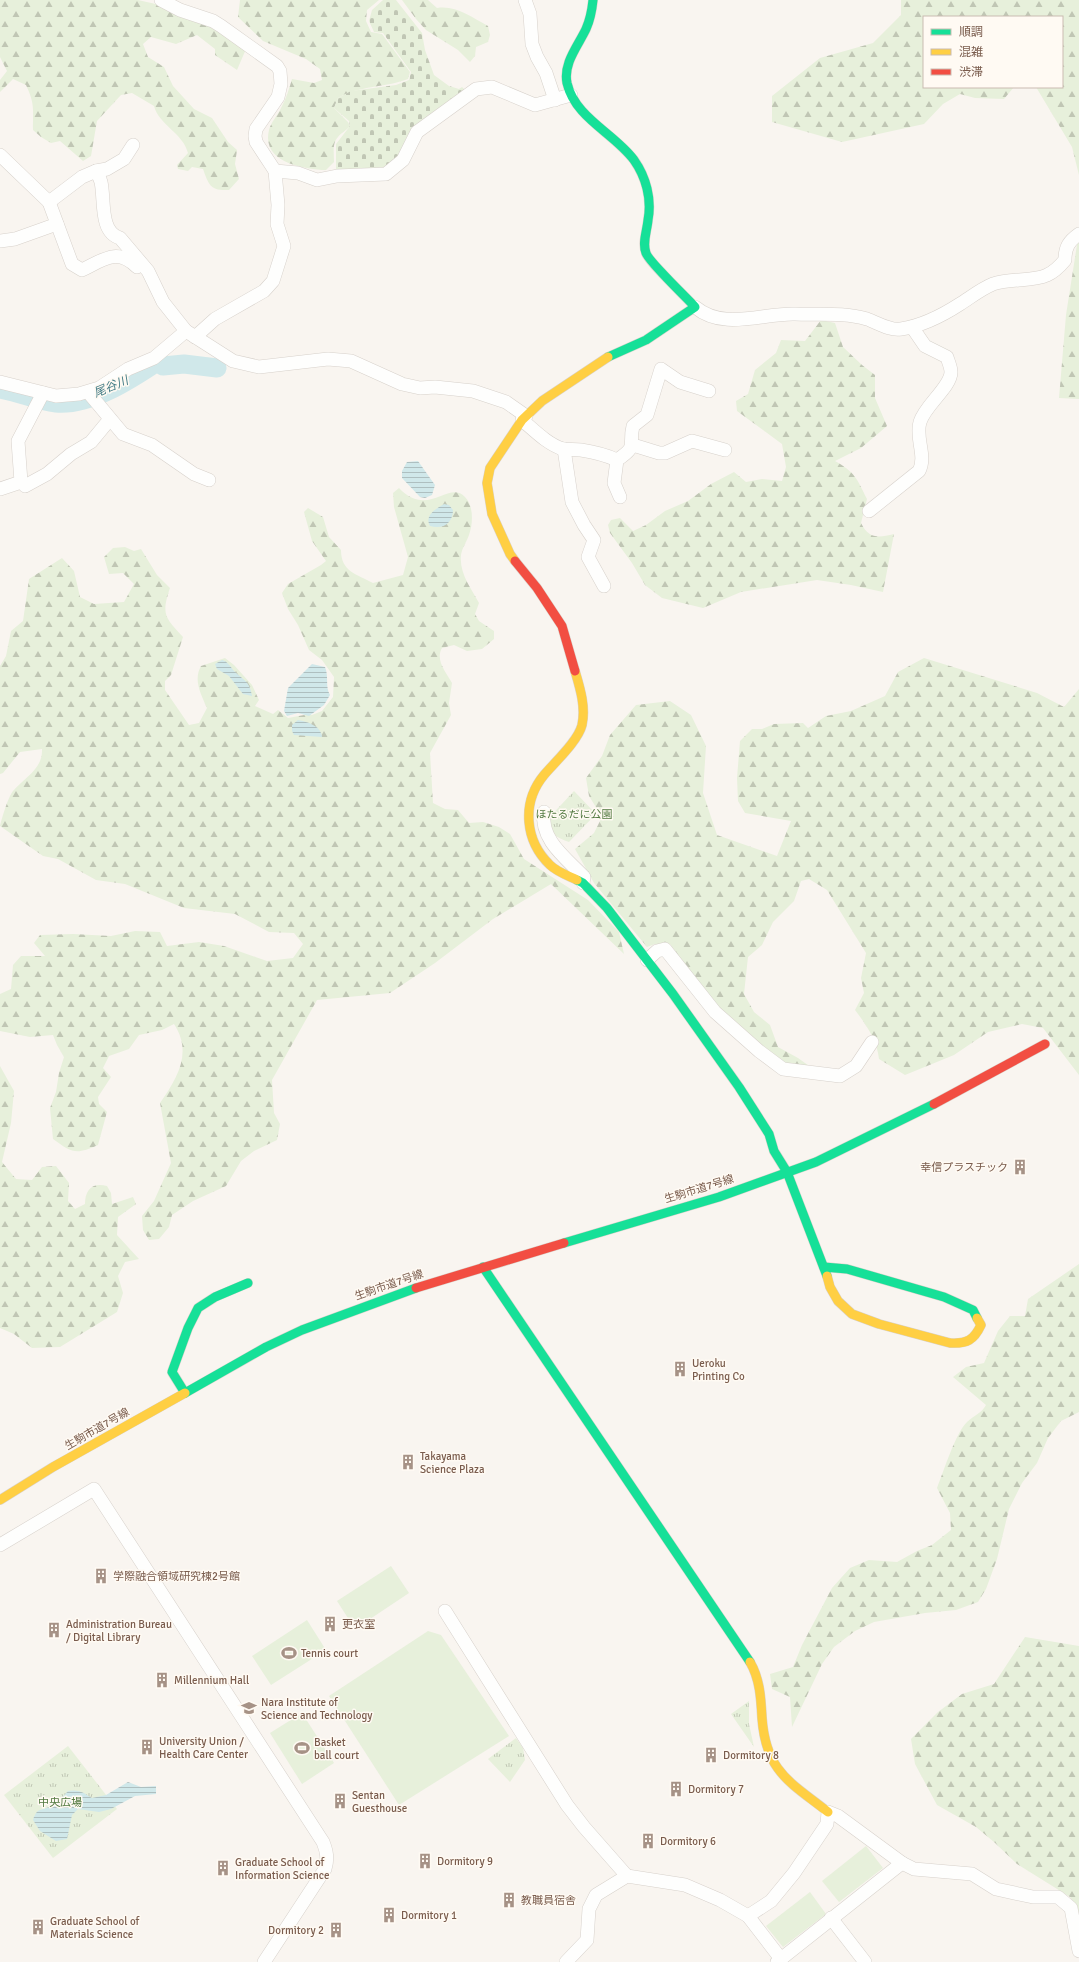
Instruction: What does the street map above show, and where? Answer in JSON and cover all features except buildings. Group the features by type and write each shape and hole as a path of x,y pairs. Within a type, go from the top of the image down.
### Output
{"street":[{"path":"0,382 56,396 79,394 99,388 128,369 154,358 190,334 264,291 273,281 284,246 277,224 278,204 275,171 256,142 255,136 256,129 278,97 281,84 280,71 277,66 213,21 180,10 162,0"},
{"path":"524,0 530,14 532,44 537,58 546,73 555,100"},
{"path":"593,0 590,20 570,56 567,70 567,83 571,95 584,114 625,148 641,171 648,189 649,203 649,217 644,235 646,255 696,308 704,314 719,320 751,319 778,314 844,314 865,319 891,329 900,329 912,326 947,312 977,292 994,284 1046,276 1055,270 1065,260 1065,249 1071,240 1079,234"},
{"path":"275,171 298,173 317,180 337,176 386,174 403,160 417,132 476,88 484,86 492,87 535,105 571,95"},
{"path":"48,202 68,186 96,171 107,169 124,159 133,145"},
{"path":"0,155 48,202 72,264 76,268 82,270 113,256 119,255 126,257 151,279"},
{"path":"96,171 101,181 105,223 115,237 120,238 148,271 163,302 190,334 233,361 259,367 328,359 351,362 376,371 402,384 420,388 435,387 480,394 506,402 544,439 564,449 581,450 608,456 618,460"},
{"path":"0,241 15,239 57,224"},
{"path":"696,308 646,340 611,355 542,401 524,418 490,468 487,483 492,514 510,554 538,588 562,626 569,646 581,693 583,711 582,725 578,735 542,778 534,792 529,806 528,826 535,846 550,866 583,883 607,908 647,960 739,1087 769,1134 774,1151 787,1172 824,1267 830,1287 838,1301 852,1314 880,1324 959,1344 969,1342 976,1335 980,1325 972,1310 950,1300 847,1269 824,1267"},
{"path":"870,511 919,471 922,464 918,432 920,421 926,409 950,380 951,371 947,357 925,346 912,326"},
{"path":"620,497 614,483 618,460 627,453 633,445 633,426 647,415 661,369 680,382 709,391"},
{"path":"88,392 123,434 152,445 194,474 209,480"},
{"path":"0,489 21,482 18,441 43,393"},
{"path":"24,486 47,474 71,454 91,442 110,419"},
{"path":"633,445 659,454 665,453 692,441 725,450"},
{"path":"564,449 572,502 584,526 594,540 588,557 604,586"},
{"path":"544,812 543,821 545,832 553,845 584,877 583,883"},
{"path":"647,960 657,951 665,949 715,1012 759,1051 783,1069 840,1076 856,1066 872,1042"},
{"name":"生駒市道7号線","path":"0,1500 53,1467 93,1446 266,1347 302,1330 402,1292 719,1197 816,1162 910,1118 1045,1044"},
{"path":"483,1267 744,1650 755,1671 759,1690 763,1733 776,1768 804,1795 828,1812 838,1816 902,1863 914,1869 972,1874 996,1889 1033,1897 1058,1897 1071,1908 1079,1952 1075,1962"},
{"path":"185,1393 172,1372 197,1308 209,1300 248,1283"},
{"path":"0,1545 94,1489 323,1842 327,1851 327,1860 324,1869 264,1962"},
{"path":"445,1611 567,1805 584,1827 627,1876 685,1885 720,1900 748,1916 779,1960 902,1863"},
{"path":"748,1916 770,1901 794,1873 827,1824 828,1812"},
{"path":"566,1962 587,1940 589,1909 596,1896 627,1876"},
{"path":"831,1918 865,1962"}],"green space":[{"path":"0,0 138,0 160,5 211,26 246,49 237,70 215,55 215,49 197,35 176,44 151,37 143,44 148,57 164,67 173,86 194,109 212,118 228,142 237,150 235,164 239,179 229,190 218,190 209,183 203,169 192,167 188,171 178,169 177,165 188,153 185,146 176,134 161,119 154,106 132,93 121,95 97,121 91,156 83,161 60,141 51,143 41,137 33,130 32,102 26,85 13,79 0,92 0,80 7,71 0,57"},
{"path":"240,0 379,0 367,10 366,21 371,32 382,34 410,72 408,79 355,91 338,98 334,108 350,126 336,139 334,162 326,170 306,168 286,162 271,150 268,141 270,127 280,111 292,79 314,83 322,80 320,69 306,59 263,41 238,17"},
{"path":"383,0 396,0 422,33 425,50 434,75 449,86 459,89 462,87 466,91 385,170 336,172 336,144 350,126 349,121 334,108 338,98 351,91 396,85 409,80 411,72 383,33 374,32 369,21 372,10"},
{"path":"402,0 428,0 437,8 451,8 463,12 488,26 490,35 488,42 476,47 475,56 470,62 458,50 426,30"},
{"path":"901,0 1079,0 1079,175 1072,147 1037,88 1063,88 1063,16 923,16 923,88 1013,88 1004,99 975,98 960,94 943,104 924,124 842,142 772,122 772,96 820,58 873,43 901,15"},
{"path":"1079,232 1079,399 1059,398 1066,315"},
{"path":"821,320 835,323 843,347 875,375 875,398 887,426 861,448 835,461 847,469 855,477 867,499 861,523 867,532 874,536 894,534 883,592 817,580 741,592 703,608 662,598 645,585 632,563 610,533 608,525 611,520 620,518 633,531 646,525 665,511 688,501 711,484 734,472 746,482 762,479 782,481 786,467 782,444 737,411 736,401 748,394 755,370 776,353 781,340 805,341"},
{"path":"399,488 410,497 419,500 428,500 452,492 459,493 468,501 472,521 469,535 461,555 462,568 466,580 479,603 475,614 479,621 494,631 494,639 482,649 467,651 454,645 442,648 440,652 442,666 452,683 449,703 451,715 430,753 433,803 445,809 458,810 469,823 483,822 499,827 510,834 524,859 588,900 619,932 624,954 551,884 493,919 435,963 390,993 317,1000 272,1080 274,1113 280,1124 277,1140 254,1151 241,1161 226,1186 193,1201 172,1215 169,1227 159,1239 149,1240 143,1230 142,1216 154,1201 171,1163 160,1103 177,1075 180,1065 182,1045 180,1035 174,1024 162,1030 139,1035 129,1049 109,1056 103,1068 111,1077 98,1097 99,1104 107,1112 98,1145 79,1151 70,1150 53,1139 50,1108 56,1092 59,1073 64,1057 53,1035 30,1037 0,1031 0,994 11,989 13,965 21,956 45,956 34,943 40,935 73,934 111,936 135,931 160,932 167,946 199,942 224,946 267,961 293,958 303,944 294,933 269,932 235,914 184,908 125,884 96,880 58,859 43,856 0,826 11,794 32,772 40,762 42,756 42,749 20,752 3,773 0,774 0,666 6,656 11,631 23,621 29,579 62,558 74,571 80,597 94,604 124,602 134,584 123,573 109,574 104,557 113,548 125,547 134,551 141,549 157,575 170,588 165,610 166,615 172,625 183,637 171,675 165,681 165,690 189,725 199,723 207,708 200,692 198,682 201,666 225,658 234,665 252,685 259,700 255,706 273,714 278,710 288,718 312,715 322,711 333,697 334,677 322,660 309,650 298,625 288,609 282,593 288,584 326,561 312,541 304,512 308,508 323,517 329,537 341,550 344,563 347,568 373,583 403,575 408,557 394,507 393,493"},
{"path":"924,658 1037,693 1064,707 1079,689 1079,1075 1043,1028 1022,1024 988,1032 954,1055 905,1075 879,1059 874,1039 855,1010 864,993 861,978 866,953 827,890 809,879 801,881 794,901 773,922 762,945 748,957 744,994 754,1012 770,1025 778,1047 812,1068 779,1062 718,1009 670,944 655,944 647,947 594,883 575,849 594,833 602,817 589,796 586,778 602,756 610,735 636,705 670,701 691,715 706,746 703,793 717,835 777,856 791,821 745,813 738,801 737,778 740,741 752,729 762,729 774,724 803,723 808,728 826,716 851,711 885,696 898,672"},
{"name":"ほたるだに公園","path":"574,791 596,814 569,842 554,835 546,821"},
{"path":"0,1066 14,1091 11,1123 2,1162 16,1179 32,1180 42,1167 56,1166 69,1183 68,1201 75,1209 85,1204 88,1191 93,1186 97,1185 107,1186 111,1193 112,1204 133,1197 136,1204 118,1217 117,1235 139,1259 125,1262 118,1276 123,1293 117,1312 60,1347 32,1348 14,1334 0,1328"},
{"path":"1079,1264 1079,1412 1061,1421 1048,1438 1037,1463 1022,1483 1009,1509 997,1559 986,1589 978,1602 956,1610 925,1613 874,1622 855,1631 834,1647 822,1664 792,1727 790,1697 772,1689 770,1674 793,1667 802,1645 832,1588 850,1568 869,1560 897,1562 932,1545 951,1530 950,1513 937,1488 958,1435 967,1422 986,1405 953,1377 966,1367 984,1363 998,1331 1010,1316 1025,1316 1028,1299"},
{"name":"Tennis court","path":"391,1566 409,1593 355,1629 337,1601"},
{"name":"Tennis court","path":"307,1620 326,1650 271,1685 252,1656"},
{"path":"428,1631 441,1635 509,1736 399,1805 329,1696"},
{"path":"1025,1637 1079,1646 1079,1926 1076,1906 1070,1897 1017,1864 976,1827 937,1805 915,1764 911,1739 938,1712 962,1694 994,1684"},
{"path":"749,1701 749,1724 754,1747 731,1714"},
{"name":"Basket ball court","path":"302,1713 334,1763 302,1784 270,1733"},
{"path":"516,1738 523,1748 525,1760 510,1782 488,1759"},
{"name":"中央広場","path":"68,1746 117,1809 53,1858 4,1795"},
{"path":"866,1846 883,1868 839,1902 822,1881"},
{"path":"810,1892 826,1914 783,1947 766,1926"}],"water":[{"path":"418,461 435,485 432,495 425,498 420,497 402,478 402,471 407,462"},
{"path":"444,504 449,505 453,510 451,519 443,526 430,526 430,516 434,510"},
{"path":"222,660 246,681 250,687 252,696 243,694 229,676 217,669 215,664"},
{"path":"312,664 325,667 330,695 324,705 309,716 298,713 287,716 284,711 288,688"},
{"path":"298,720 310,723 317,727 322,737 294,735 292,725"},
{"path":"128,1782 141,1787 156,1786 156,1794 135,1796 111,1809 99,1812 78,1809 72,1815 67,1839 56,1841 40,1831 33,1820 38,1811 54,1804 68,1791 75,1790 92,1798 106,1795"}],"waterway":[{"name":"尾谷川","path":"0,389 49,402 69,403 96,396 122,384 157,362 163,366 184,364 217,368"}],"traffic: fast":[{"path":"593,0 591,15 587,26 569,62 566,76 567,83 571,95 586,116 626,150 634,160 642,174 647,188 649,212 645,241 646,253 660,271 695,307 646,340 608,357"},
{"path":"577,880 583,883 607,908 673,994 739,1087 769,1134 774,1151 787,1172 827,1276"},
{"path":"564,1243 719,1197 816,1162 934,1104"},
{"path":"483,1267 750,1662"},
{"path":"824,1267 847,1269 944,1297 973,1310 977,1318"},
{"path":"185,1393 172,1372 188,1328 198,1308 215,1297 248,1283"},
{"path":"185,1393 266,1347 302,1330 416,1288"}],"traffic: slow":[{"path":"515,561 510,554 492,514 487,483 490,468 522,420 542,401 608,357"},
{"path":"575,671 583,704 582,725 576,738 544,775 537,786 529,809 529,822 535,845 550,865 563,874 577,880"},
{"path":"827,1276 830,1287 838,1301 852,1314 879,1324 950,1343 961,1343 973,1338 976,1334 981,1325 977,1318"},
{"path":"0,1500 53,1467 185,1393"},
{"path":"750,1662 756,1675 759,1689 764,1736 775,1764 791,1783 828,1812"}],"traffic: jam":[{"path":"515,561 537,588 562,626 575,671"},
{"path":"934,1104 1045,1044"},
{"path":"416,1288 564,1243"}],"place":[{"name":"幸信プラスチック","path":"1020,1167"},
{"name":"Ueroku Printing Co","path":"680,1369"},
{"name":"Takayama Science Plaza","path":"408,1462"},
{"name":"学際融合領域研究棟2号館","path":"101,1576"},
{"name":"更衣室","path":"330,1624"},
{"name":"Administration Bureau / Digital Library","path":"54,1630"},
{"name":"Tennis court","path":"289,1653"},
{"name":"Millennium Hall","path":"162,1680"},
{"name":"Nara Institute of Science and Technology","path":"249,1708"},
{"name":"University Union / Health Care Center","path":"147,1747"},
{"name":"Basket ball court","path":"302,1748"},
{"name":"Dormitory 8","path":"711,1755"},
{"name":"Dormitory 7","path":"676,1789"},
{"name":"Sentan Guesthouse","path":"340,1801"},
{"name":"Dormitory 6","path":"648,1841"},
{"name":"Dormitory 9","path":"425,1861"},
{"name":"Graduate School of Information Science","path":"223,1868"},
{"name":"教職員宿舎","path":"509,1900"},
{"name":"Dormitory 1","path":"389,1915"},
{"name":"Graduate School of Materials Science","path":"38,1927"},
{"name":"Dormitory 2","path":"336,1930"}]}
